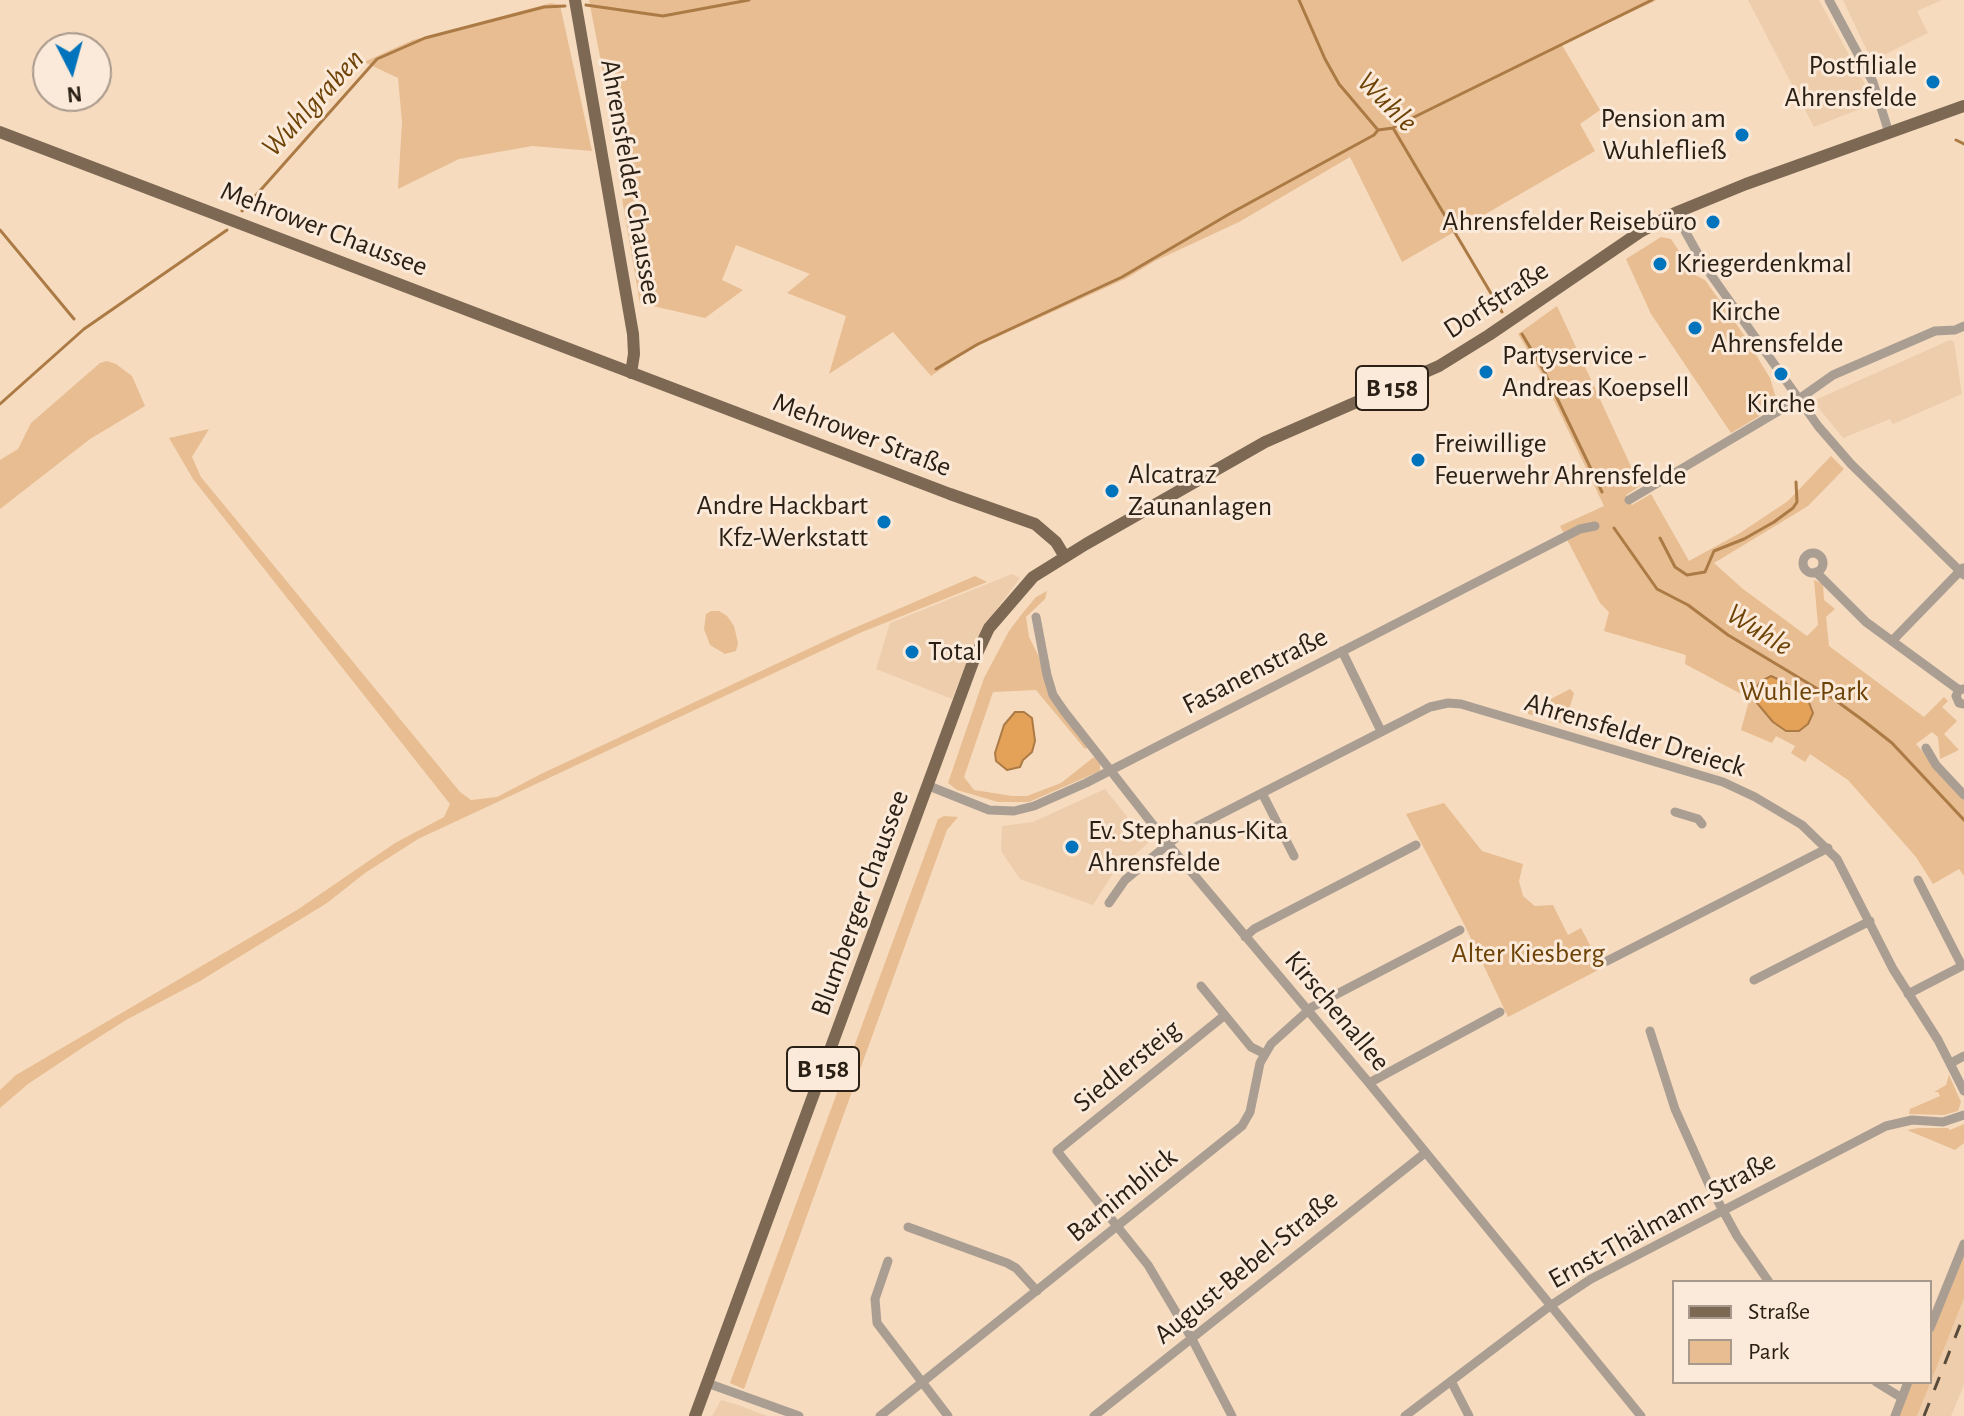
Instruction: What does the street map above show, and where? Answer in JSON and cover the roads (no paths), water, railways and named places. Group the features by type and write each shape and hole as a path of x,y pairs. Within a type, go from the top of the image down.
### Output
{"main road":[{"name":"Ahrensfelder Chaussee","path":"575,0 633,334 631,373"},
{"name":"Dorfstraße","path":"1065,557 1265,442 1439,366 1640,232 1675,213 1746,184 1964,106"},
{"name":"Mehrower Chaussee","path":"0,132 631,373"},
{"name":"Mehrower Straße","path":"631,373 1035,524 1056,542 1065,557"},
{"name":"Blumberger Chaussee","path":"695,1416 973,662 989,628 1033,577 1065,557"}],"street":[{"path":"1829,0 1873,82 1889,133"},
{"path":"1675,213 1704,265 1818,426 1851,464 1963,571 1893,640"},
{"path":"1629,500 1799,399 1833,375 1935,331 1955,330 1964,326"},
{"name":"Fasanenstraße","path":"929,786 989,810 1014,811 1034,806 1111,770 1580,529 1595,526"},
{"path":"1816,572 1863,620 1962,689 1956,699 1964,704"},
{"name":"Kirschenallee","path":"1036,617 1053,695 1168,844 1369,1083 1641,1416"},
{"path":"1342,651 1381,731"},
{"name":"Ahrensfelder Dreieck","path":"1109,903 1125,880 1168,844 1437,704 1461,704 1723,782 1802,825 1837,859 1908,994 1951,1063 1964,1091"},
{"path":"1926,748 1936,765 1964,795"},
{"path":"1262,793 1294,856"},
{"path":"1675,812 1698,819 1702,824"},
{"path":"1245,937 1254,929 1416,845"},
{"path":"1607,961 1828,848"},
{"path":"1908,994 1963,965 1918,880"},
{"path":"1754,980 1870,921"},
{"name":"Barnimblick","path":"880,1416 1242,1126 1250,1112 1260,1063 1265,1054 1271,1044 1307,1011 1460,930"},
{"path":"1201,986 1251,1047 1265,1054"},
{"path":"1369,1083 1500,1012"},
{"name":"Siedlersteig","path":"1118,1226 1057,1151 1225,1015"},
{"path":"1650,1031 1675,1109 1722,1210 1768,1280"},
{"path":"1951,1063 1964,1056"},
{"name":"Ernst-Thälmann-Straße","path":"1405,1416 1550,1306 1591,1279 1890,1124 1912,1120 1943,1122 1964,1115"},
{"name":"August-Bebel-Straße","path":"1094,1416 1425,1153"},
{"path":"1118,1226 1148,1265 1192,1339 1232,1416"},
{"path":"908,1227 1007,1263 1016,1268 1037,1291"},
{"path":"1932,1323 1964,1244"},
{"path":"888,1261 875,1299 877,1323 948,1416"},
{"path":"1451,1381 1469,1416"},
{"path":"707,1383 799,1416"},
{"path":"1879,1384 1902,1398"},
{"path":"1895,1416 1907,1384"}],"waterway":[{"name":"Wuhlgraben","path":"586,5 663,16 749,0"},
{"name":"Wuhle","path":"1299,0 1339,84 1378,130 1393,128 1502,312"},
{"path":"1394,127 1652,0"},
{"name":"Wuhlgraben","path":"242,211 377,59 425,38 544,7 565,6"},
{"path":"936,369 978,344 1122,277 1378,130"},
{"path":"1956,140 1964,144"},
{"path":"0,230 74,319"},
{"name":"Wuhlgraben","path":"0,404 84,329 227,230"},
{"name":"Wuhle","path":"1522,334 1544,371 1602,492"},
{"path":"1660,538 1675,567 1687,575 1705,572 1714,551 1744,539 1793,508 1797,502 1796,482"},
{"name":"Wuhle","path":"1614,528 1657,589 1688,605 1728,635 1831,697 1864,721 1892,743 1964,820"}],"railway":[{"path":"1924,1416 1964,1315"}],"place":[{"name":"Postfiliale Ahrensfelde","path":"1933,82"},
{"name":"Pension am Wuhlefließ","path":"1742,135"},
{"name":"Ahrensfelder Reisebüro","path":"1713,222"},
{"name":"Kriegerdenkmal","path":"1660,264"},
{"name":"Kirche Ahrensfelde","path":"1695,328"},
{"name":"Partyservice - Andreas Koepsell","path":"1486,372"},
{"name":"Kirche","path":"1781,374"},
{"name":"Freiwillige Feuerwehr Ahrensfelde","path":"1418,460"},
{"name":"Alcatraz Zaunanlagen","path":"1112,491"},
{"name":"Andre Hackbart Kfz-Werkstatt","path":"884,522"},
{"name":"Total","path":"912,652"},
{"name":"Ev. Stephanus-Kita Ahrensfelde","path":"1072,847"}],"park label":[{"name":"Wuhle-Park","path":"1804,692"},
{"name":"Alter Kiesberg","path":"1528,954"}]}
